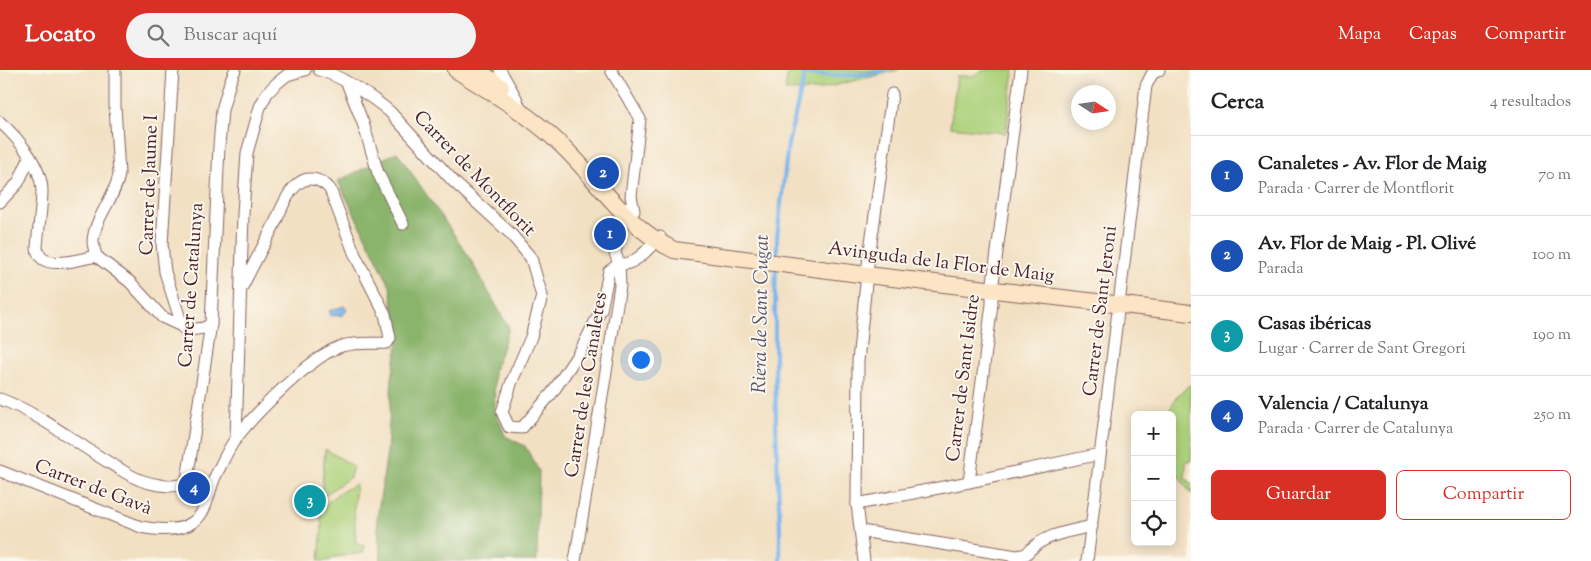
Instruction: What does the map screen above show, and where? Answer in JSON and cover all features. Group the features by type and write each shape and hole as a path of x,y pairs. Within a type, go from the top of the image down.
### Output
{"street":[{"path":"115,70 119,174 94,233 93,245 96,256 130,282 162,317 190,330 197,330 211,324"},
{"name":"Carrer de Jaume I","path":"173,70 162,244 165,272 183,328"},
{"name":"Carrer de Catalunya","path":"187,480 211,324 222,110 230,82 236,70"},
{"path":"236,439 245,172 252,134 260,107 267,93 287,75 305,70"},
{"name":"Carrer de Montflorit","path":"318,70 327,72 381,104 448,176 511,234 531,258 542,296 531,337 512,380 502,412 509,427 522,428 557,386 581,350 601,310 610,271 619,264"},
{"name":"Avinguda de la Flor de Maig","path":"456,70 519,105"},
{"name":"Avinguda de la Flor de Maig","path":"478,70 519,105 658,239 687,251 867,275 1191,313"},
{"path":"500,70 519,105"},
{"path":"611,70 640,118 629,210 615,252 619,264 625,265 631,262 658,239"},
{"name":"Carrer de Sant Isidre","path":"969,482 1021,70"},
{"name":"Carrer de Sant Jeroni","path":"1087,561 1146,86 1152,74 1159,70"},
{"path":"347,83 363,123 378,173 403,224"},
{"path":"864,561 857,504 858,361 867,275 892,94"},
{"path":"0,122 15,135 39,174 42,189 37,248 40,257 50,263 68,262 96,256"},
{"path":"0,202 18,183 30,157"},
{"path":"236,439 298,374 322,356 341,346 387,343 390,338 384,314 355,255 330,188 324,182 308,180 299,182 288,196 241,289"},
{"name":"Carrer de les Canaletes","path":"576,561 620,286 619,264"},
{"path":"0,399 34,416 138,479 179,486 187,480 210,486"},
{"name":"Carrer de Gavà","path":"0,472 142,526 154,529 174,529 193,522 205,507 210,486 236,439"},
{"path":"857,504 1100,454"},
{"path":"860,531 1030,557 1034,545 1044,539 1092,526"}],"green space":[{"path":"788,70 899,70 816,90 785,91"},
{"path":"984,70 1014,70 1006,133 950,127 957,76 972,76"},
{"path":"397,152 466,252 509,328 494,372 495,409 505,436 525,446 539,471 537,561 381,561 377,519 387,452 392,378 398,342 390,286 338,181"},
{"path":"1191,384 1191,461 1186,461 1185,479 1191,482 1191,494 1176,472 1176,411 1168,411 1177,396"},
{"path":"325,449 353,466 350,477 321,498"},
{"path":"356,484 354,509 356,544 365,546 363,553 335,557 329,561 319,561 322,526 319,510 337,494"}],"water":[{"path":"344,306 347,310 343,315 331,316 329,311"}],"waterway":[{"name":"Riera de Sant Cugat","path":"777,260 777,237 788,144 806,70"},
{"path":"805,74 858,75 889,70"},
{"name":"Riera de Sant Cugat","path":"776,267 775,384 780,561"}],"place":[{"name":"Av. Flor de Maig - Pl. Olivé","path":"603,173"},
{"name":"Canaletes - Av. Flor de Maig","path":"610,234"},
{"name":"Valencia / Catalunya","path":"194,488"},
{"name":"Casas ibéricas","path":"310,501"}]}
